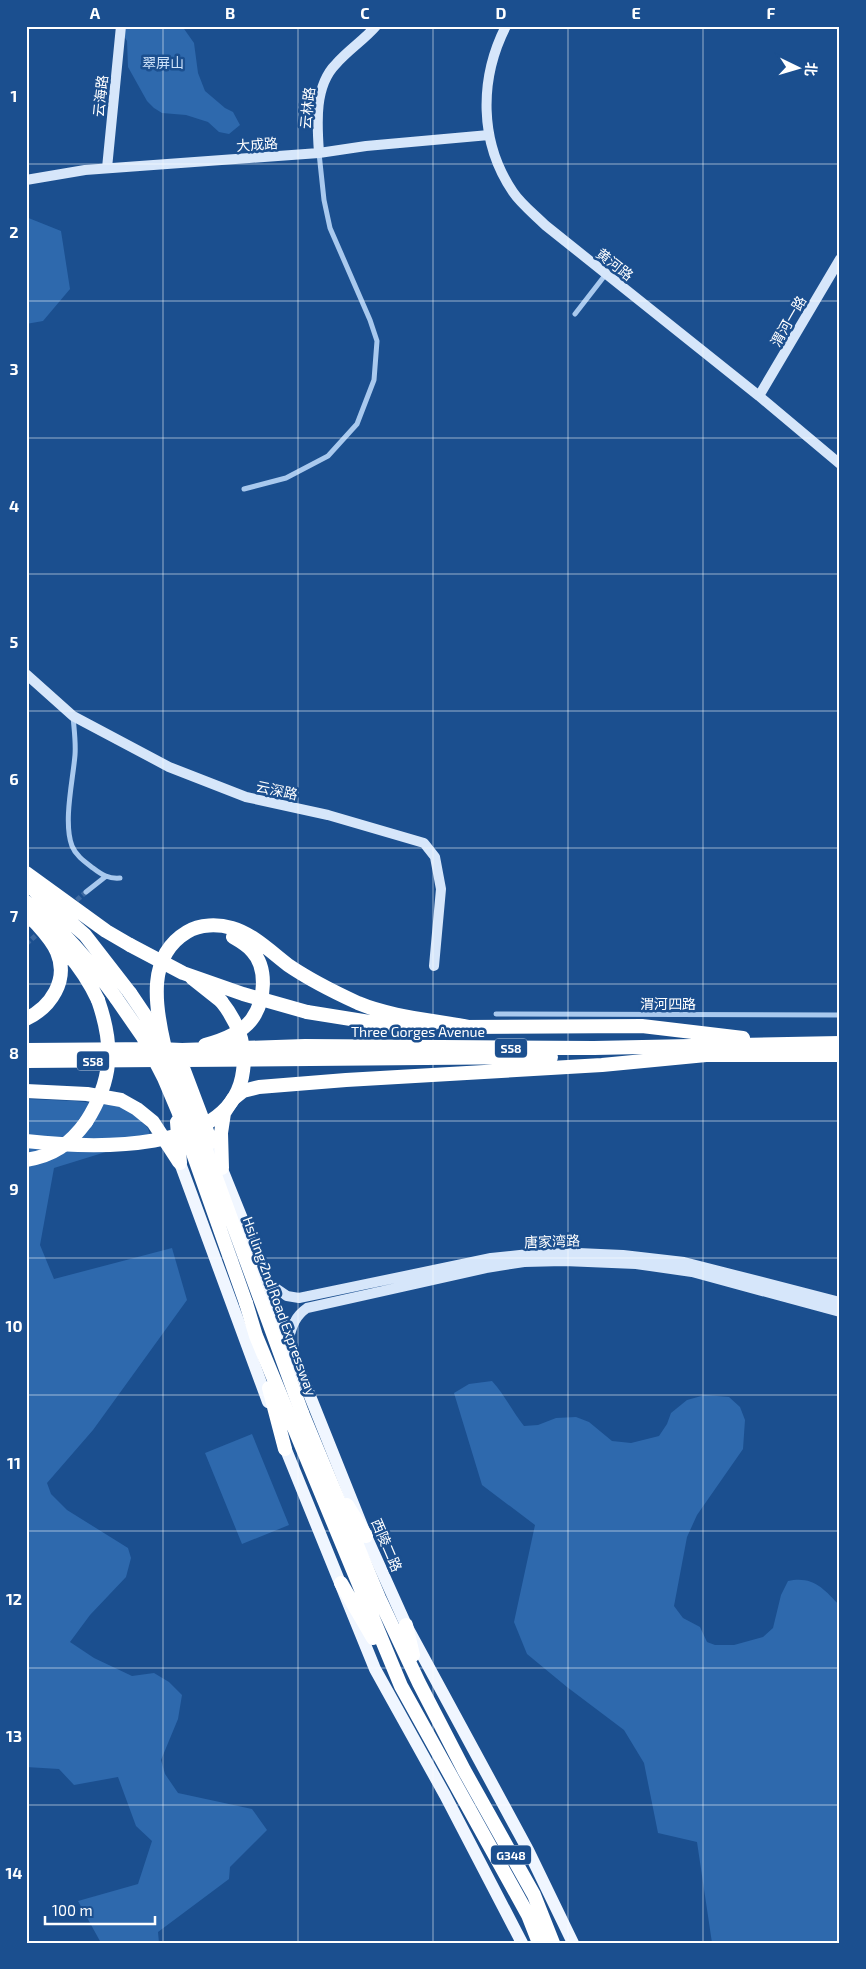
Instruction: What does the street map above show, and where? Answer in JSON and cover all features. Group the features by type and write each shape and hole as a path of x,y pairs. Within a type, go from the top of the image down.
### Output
{"highway":[{"path":"26,873 106,931 183,973 211,991 229,1011 240,1033 244,1064 240,1084 232,1103 210,1122 191,1130 158,1139 109,1145 83,1146 26,1141"},
{"name":"Hsi ling 2nd Road Expressway","path":"26,883 85,935 130,993 153,1027 181,1082 302,1413 379,1598 419,1683 464,1770 534,1895 553,1943"},
{"path":"26,902 64,934 85,957 143,1037 164,1078 176,1106 246,1303 285,1449"},
{"path":"26,1160 38,1158 60,1149 72,1140 86,1122 102,1094 109,1065 108,1036 98,1000 86,977 60,943 30,918"},
{"path":"26,1019 42,1010 49,1002 60,980 61,965 58,953 49,937 30,918"},
{"path":"180,1163 176,1106 157,1000 158,974 166,950 178,938 190,930 217,925 233,928 250,937 290,966 318,983 374,1009 469,1027"},
{"path":"183,1055 238,1031 251,1020 261,1001 262,983 259,962 245,944 229,934 212,932 193,936 171,956 165,972 162,993 163,1016 211,1142"},
{"path":"183,973 243,994 307,1012 395,1026 642,1026 781,1044"},
{"name":"Three Gorges Avenue","path":"183,1055 305,1046 594,1048 840,1044"},
{"name":"Three Gorges Avenue","path":"26,1050 159,1055 840,1055"},
{"name":"Three Gorges Avenue","path":"26,1061 125,1062 159,1055"},
{"path":"222,1168 224,1113 233,1099 243,1091 259,1086 602,1065 706,1055"},
{"path":"26,1070 125,1062"},
{"path":"26,1092 87,1094 121,1100 137,1109 152,1122 180,1163"},
{"path":"256,1336 401,1686"},
{"path":"324,1469 366,1536"},
{"path":"341,1583 401,1686"},
{"path":"406,1625 419,1683"},
{"name":"G348","path":"401,1686 528,1915 539,1943"}],"main road":[{"name":"云海路","path":"107,168 121,26"},
{"name":"云林路","path":"319,153 317,120 324,81 335,65 376,26"},
{"name":"黄河路","path":"506,26 498,42 491,65 486,110 489,135 497,162 513,193 545,226 760,396 840,464"},
{"name":"大成路","path":"26,180 85,170 319,153 384,144 489,135"},
{"name":"渭河一路","path":"760,396 840,259"},
{"name":"云深路","path":"26,674 74,716 169,767 246,797 328,815 424,843 435,857 441,889 434,966"},
{"name":"西陵二路","path":"211,1142 366,1536 406,1625 528,1850 573,1943"},
{"path":"180,1163 285,1449 375,1669 445,1795 522,1943"},
{"path":"205,1231 201,1211 205,1195 217,1190 223,1191 231,1198 236,1207"},
{"name":"唐家湾路","path":"268,1283 287,1296 299,1298 491,1258 578,1252 684,1262 840,1302"},
{"name":"唐家湾路","path":"288,1341 293,1323 300,1313 307,1308 486,1268 524,1262 614,1262 656,1266 692,1272 840,1312"}],"street":[{"path":"244,488 286,478 328,456 357,424 374,380 377,341 370,320 330,228 324,200 319,153"},
{"path":"575,314 606,274"},
{"path":"74,716 75,753 70,802 70,834 75,853 105,877 112,879 120,878"},
{"path":"86,892 105,877"},
{"name":"渭河四路","path":"496,1014 840,1015"}],"green space":[{"name":"翠屏山","path":"118,26 182,26 194,43 198,73 205,91 225,108 233,112 240,125 229,134 219,132 208,122 186,115 162,113 154,108 147,101 128,67 127,41"},
{"path":"26,217 61,231 70,289 43,321 26,324"},
{"path":"26,1099 75,1101 120,1106 136,1116 148,1128 151,1138 54,1168 40,1245 54,1279 172,1248 187,1300 93,1430 47,1483 51,1494 67,1510 128,1548 131,1558 126,1577 90,1615 70,1642 94,1658 132,1676 154,1673 169,1682 182,1695 178,1719 161,1760 165,1774 178,1793 252,1809 267,1830 230,1867 229,1879 158,1932 159,1943 101,1943 78,1901 138,1884 152,1841 136,1826 118,1777 74,1785 59,1769 26,1767"},
{"path":"492,1381 524,1426 538,1425 556,1418 576,1417 589,1422 612,1441 631,1443 659,1436 667,1424 671,1413 687,1400 705,1395 729,1397 740,1407 745,1420 743,1449 697,1515 687,1537 674,1606 683,1618 700,1627 707,1642 715,1645 734,1645 763,1637 773,1628 781,1595 788,1581 804,1580 811,1582 823,1589 840,1606 840,1943 712,1943 697,1842 658,1833 644,1763 624,1730 527,1654 514,1622 535,1525 482,1485 454,1393 469,1384"},
{"path":"252,1434 289,1525 242,1544 205,1453"}],"tunnel":[{"path":"71,905 86,892"},
{"path":"26,944 42,930"}]}
